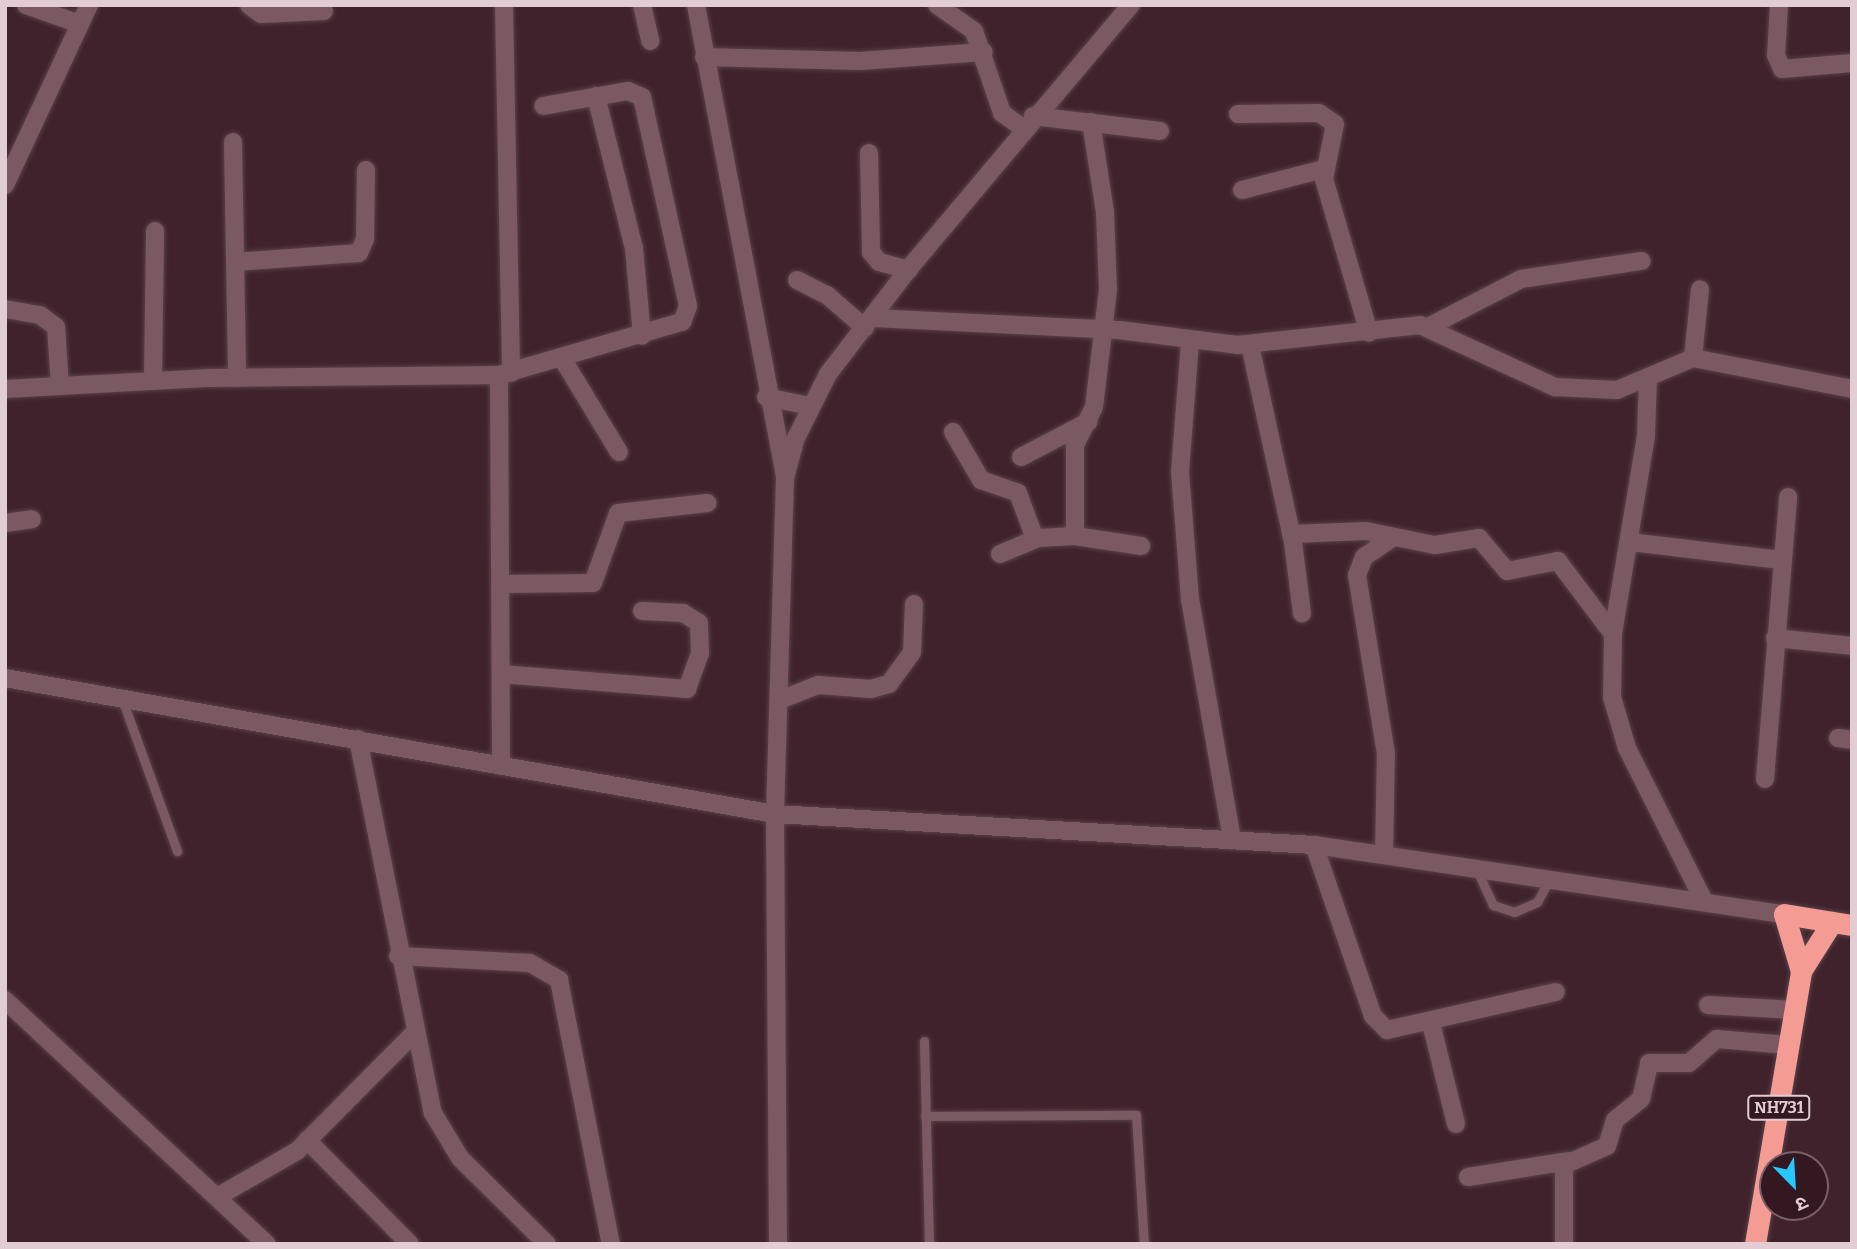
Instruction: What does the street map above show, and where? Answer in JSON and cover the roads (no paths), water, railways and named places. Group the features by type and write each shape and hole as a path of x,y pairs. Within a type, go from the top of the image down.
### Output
{"highway":[{"name":"NH731","path":"1755,1244 1801,971 1784,914 1842,923"},
{"name":"NH731","path":"1801,971 1842,923"}],"street":[{"path":"26,5 80,24"},
{"path":"5,185 89,5"},
{"path":"249,5 261,14 324,11"},
{"path":"501,766 505,374 504,5"},
{"path":"642,5 650,41"},
{"path":"696,5 766,397 785,478 775,814 778,1244"},
{"path":"937,5 974,31 984,52 1002,113 1028,122 1091,122 1160,131"},
{"path":"785,478 810,406 869,323 1028,122 1131,5"},
{"path":"1779,5 1776,55 1782,69 1852,63"},
{"path":"704,57 860,61 984,52"},
{"path":"5,389 153,380 505,374 642,336 682,322 688,306 647,106 628,91 543,106"},
{"path":"596,96 634,248 642,336"},
{"path":"1238,114 1330,117 1335,134 1324,169 1369,332"},
{"path":"1075,536 1075,445 1088,422 1101,329 1108,242 1091,122"},
{"path":"233,142 237,378"},
{"path":"869,153 871,252 879,262 909,270"},
{"path":"1242,190 1324,169"},
{"path":"235,262 359,253 365,239 366,170"},
{"path":"153,380 155,230"},
{"path":"797,280 827,295 869,323 1101,329 1190,342 1250,345 1430,326 1521,279 1642,261"},
{"path":"1693,358 1700,289"},
{"path":"5,309 40,315 56,327 60,386"},
{"path":"1430,326 1555,387 1617,390 1693,358 1852,389"},
{"path":"1190,342 1180,472 1190,599 1231,840"},
{"path":"1250,345 1291,534 1302,613"},
{"path":"562,358 618,452"},
{"path":"1648,378 1630,542 1613,634 1611,677 1619,726 1704,901"},
{"path":"766,397 810,406"},
{"path":"1021,457 1088,422"},
{"path":"953,432 981,480 1018,493 1035,539"},
{"path":"1765,779 1780,560 1788,496"},
{"path":"502,584 593,583 618,513 707,503"},
{"path":"5,523 32,519"},
{"path":"1291,534 1332,529 1435,545 1479,538 1507,571 1558,561 1613,634"},
{"path":"1000,554 1035,539 1075,536 1141,545"},
{"path":"1384,854 1386,754 1357,575 1364,557 1392,538"},
{"path":"1630,542 1780,560"},
{"path":"780,701 818,685 889,684 912,652 914,604"},
{"path":"501,674 687,689 700,653 699,623 683,612 642,611"},
{"path":"1774,638 1852,646"},
{"path":"5,678 775,814 1314,845 1551,877 1784,914"},
{"path":"358,739 423,1085 444,1139 547,1244"},
{"path":"1314,845 1379,1026 1395,1031 1556,992"},
{"path":"398,956 530,963 559,980 611,1244"},
{"path":"5,1000 267,1244"},
{"path":"1709,1005 1794,1010"},
{"path":"1431,1023 1456,1124"},
{"path":"217,1197 279,1165 413,1034"},
{"path":"1468,1177 1568,1161 1607,1146 1615,1120 1641,1099 1649,1063 1689,1063 1717,1039 1788,1045"},
{"path":"307,1140 410,1244"},
{"path":"1564,1244 1568,1161"}],"lane":[{"path":"122,699 177,851"},
{"path":"1475,866 1493,905 1514,912 1537,902 1551,877"},
{"path":"924,1041 929,1244"},
{"path":"925,1115 1136,1115 1144,1244"}]}
